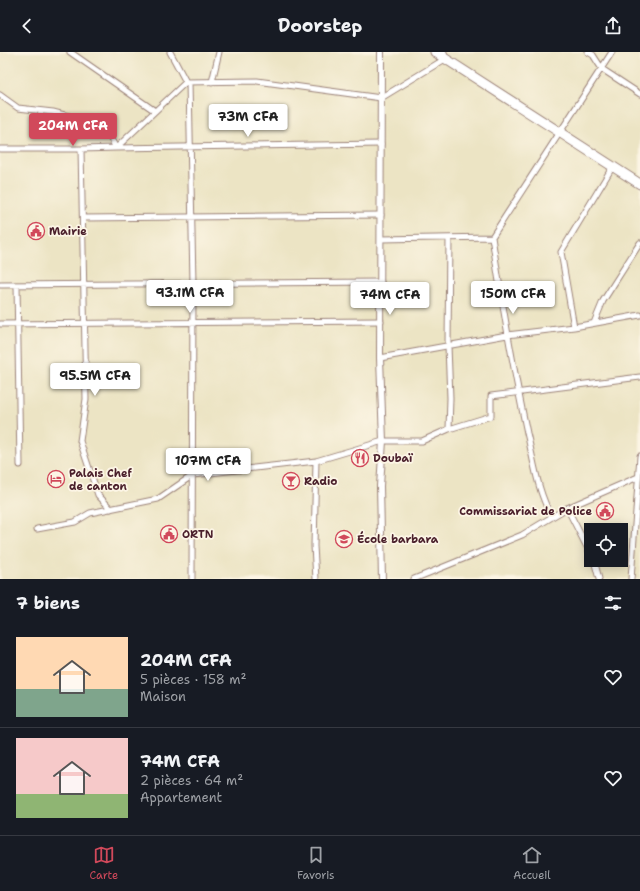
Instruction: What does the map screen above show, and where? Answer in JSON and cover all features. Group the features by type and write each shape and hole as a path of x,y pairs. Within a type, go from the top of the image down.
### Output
{"highway":[{"path":"435,52 445,55 640,184"}],"street":[{"path":"70,52 155,111"},
{"path":"170,52 188,82 193,283 192,579"},
{"path":"212,82 219,52"},
{"path":"381,52 380,358 384,441 380,486 382,579"},
{"path":"588,52 593,55 602,70 640,94"},
{"path":"552,517 542,500 518,393 507,335 492,237 602,70 612,52"},
{"path":"116,148 188,82 257,81 381,98 445,55"},
{"path":"0,96 18,108 53,112 103,125 116,148"},
{"path":"0,149 190,148 381,144"},
{"path":"81,149 86,399 80,442 98,495 111,509"},
{"path":"574,327 561,252 613,166"},
{"path":"83,218 381,215"},
{"path":"381,239 492,237"},
{"path":"449,238 449,429"},
{"path":"594,323 603,301 640,243"},
{"path":"0,285 381,282"},
{"path":"18,285 20,465"},
{"path":"380,358 507,335 574,327 640,315"},
{"path":"0,324 381,321"},
{"path":"37,529 75,522 90,514 158,500 193,475 316,461 384,441 422,442 449,429 491,416 491,396 640,377"},
{"path":"631,579 639,508 638,477 640,456"},
{"path":"316,461 314,546 316,579"},
{"path":"414,579 522,535 567,508 638,477"},
{"path":"567,508 584,541"},
{"path":"596,567 600,579"}],"place":[{"name":"Mairie","path":"36,231"},
{"name":"Doubaï","path":"360,458"},
{"name":"Palais Chef de canton","path":"56,479"},
{"name":"Radio","path":"291,481"},
{"name":"Commissariat de Police","path":"605,511"},
{"name":"ORTN","path":"169,534"},
{"name":"École barbara","path":"344,539"}]}
